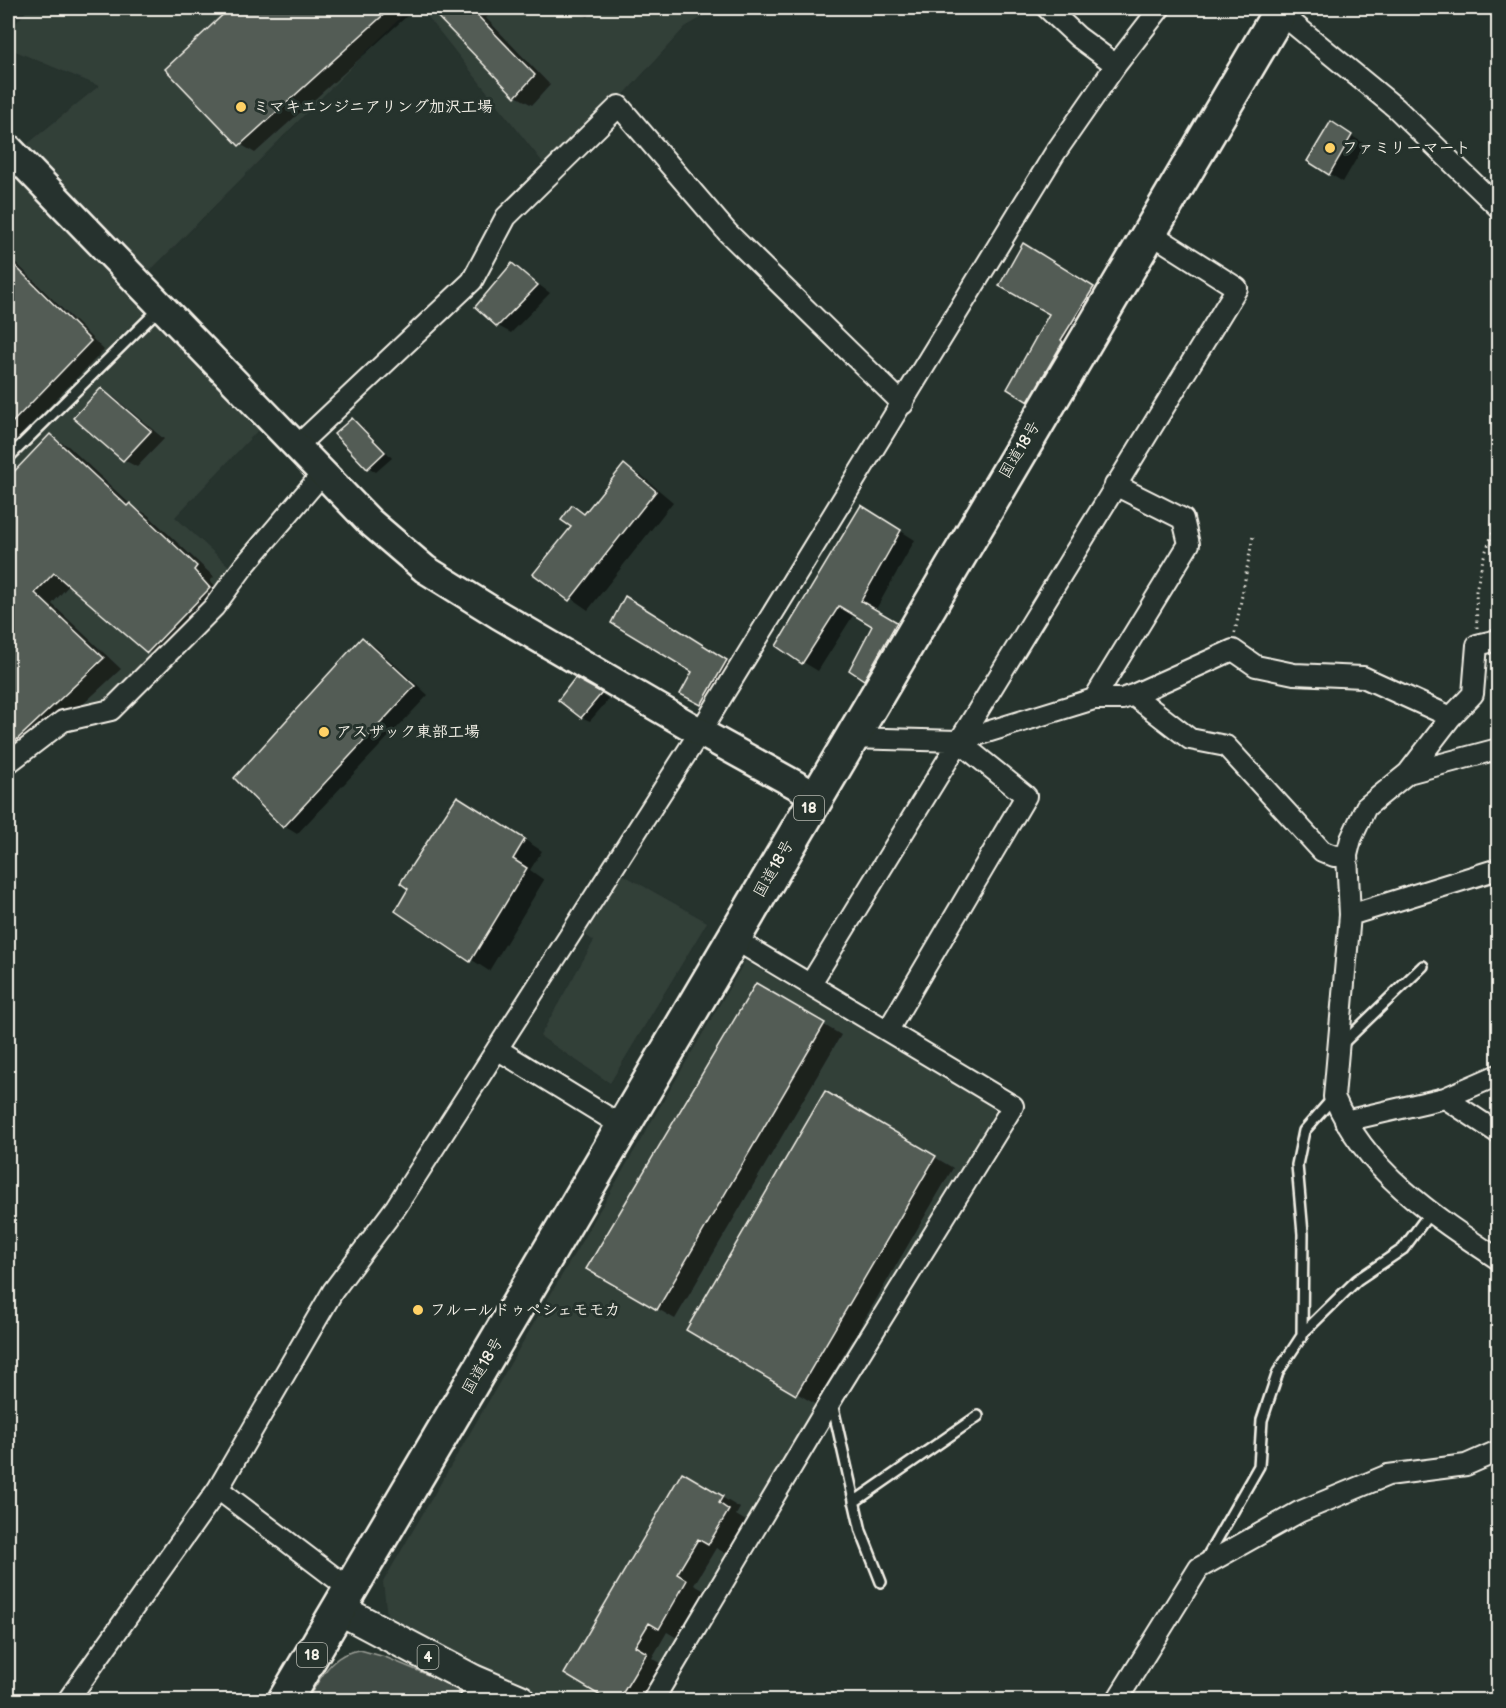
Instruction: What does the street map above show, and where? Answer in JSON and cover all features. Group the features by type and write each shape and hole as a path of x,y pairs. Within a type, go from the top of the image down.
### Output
{"highway":[{"name":"国道18号","path":"285,1701 850,738 1281,10"}],"main road":[{"name":"4","path":"345,1599 477,1693 520,1701"}],"street":[{"path":"1047,8 1078,37 1116,65"},
{"path":"68,1701 218,1489 333,1291 396,1207 700,732 1055,153 1116,65 1160,8"},
{"path":"1281,10 1396,108 1498,207"},
{"path":"297,446 472,281 506,217 619,106 728,233 903,404"},
{"path":"8,148 369,521 425,569 700,732 816,796"},
{"path":"811,983 1237,288 1149,232"},
{"path":"8,763 63,721 111,710 214,607 244,566 323,473"},
{"path":"1094,699 1189,544 1183,519 1115,484"},
{"path":"1498,640 1477,645 1473,694 1451,717 1408,773 1366,807 1351,839 1347,855 1350,915 1341,1045 1334,1096 1345,1121 1393,1182 1429,1214 1498,1259"},
{"path":"850,738 958,741 1094,699 1122,699 1233,650 1256,666 1285,672 1363,677 1451,717"},
{"path":"1133,695 1190,739 1226,746 1322,851 1334,856 1347,855"},
{"path":"888,1030 1026,796 958,741"},
{"path":"1408,773 1498,749"},
{"path":"1350,915 1498,869"},
{"path":"653,1701 831,1401 1013,1106 734,939"},
{"path":"497,1049 624,1126"},
{"path":"1345,1121 1445,1098 1498,1075"},
{"path":"1445,1098 1498,1133"},
{"path":"1117,1701 1199,1568 1299,1512 1388,1475 1466,1465 1498,1451"},
{"path":"218,1489 345,1599"}],"lane":[{"path":"8,458 161,307"},
{"path":"1341,1045 1423,966"},
{"path":"1302,1337 1303,1234 1297,1165 1304,1131 1334,1096"},
{"path":"1199,1568 1216,1544 1259,1466 1262,1420 1268,1396 1278,1372 1302,1337 1357,1280 1403,1249 1429,1214"},
{"path":"831,1401 861,1531 881,1582"},
{"path":"854,1502 978,1416"}],"path":[{"path":"1477,645 1476,591 1483,559 1496,524 1498,414"},
{"path":"1233,650 1254,536"}],"shaded area":[{"path":"29,8 410,8 142,279 20,150 99,86 8,48 8,32"},
{"path":"421,8 718,8 685,27 552,174"},
{"path":"8,167 262,426 175,517 232,569 112,697 61,709 8,750"},
{"path":"622,874 707,922 610,1083 540,1036 594,941 584,934"},
{"path":"745,961 1000,1109 644,1700 553,1700 479,1666 387,1616 383,1582"},
{"path":"360,1650 385,1657 457,1687 460,1700 307,1700 322,1675 334,1661 350,1652"}],"building":[{"name":"ミマキエンジニアリング加沢工場","path":"230,8 391,8 239,146 165,69"},
{"path":"429,8 470,8 535,75 515,97"},
{"name":"ファミリーマート","path":"1331,121 1352,135 1329,175 1307,161"},
{"path":"1023,243 1094,287 1061,340 1063,342 1028,402 1007,389 1049,314 999,286"},
{"path":"8,259 91,341 8,427"},
{"path":"512,263 538,285 497,327 475,307"},
{"path":"101,388 151,431 123,461 73,418"},
{"path":"352,418 385,452 367,469 334,434"},
{"path":"50,434 127,506 130,503 197,566 194,570 210,588 147,653 54,573 35,593 104,658 8,748 8,478"},
{"path":"624,464 656,491 569,601 533,574 571,527 561,520 572,505 584,514"},
{"path":"861,505 901,530 861,601 897,622 864,680 849,670 872,626 839,606 802,664 776,646"},
{"path":"625,596 727,660 701,705 680,694 692,672 611,623"},
{"name":"アスザック東部工場","path":"362,637 415,686 283,828 234,778"},
{"path":"575,678 602,693 581,718 558,700"},
{"path":"457,796 525,839 513,859 527,868 470,962 395,911 408,889 400,883"},
{"path":"756,983 825,1023 657,1310 586,1269"},
{"path":"825,1091 936,1156 796,1395 686,1330"},
{"path":"682,1472 723,1496 719,1503 729,1510 708,1545 698,1539 677,1574 687,1580 659,1629 649,1623 635,1646 647,1653 618,1701 609,1701 564,1674"}],"place":[{"name":"ミマキエンジニアリング加沢工場","path":"241,107"},
{"name":"ファミリーマート","path":"1330,148"},
{"name":"アスザック東部工場","path":"324,732"},
{"name":"フルールドゥぺシェモモカ","path":"418,1310"}]}
